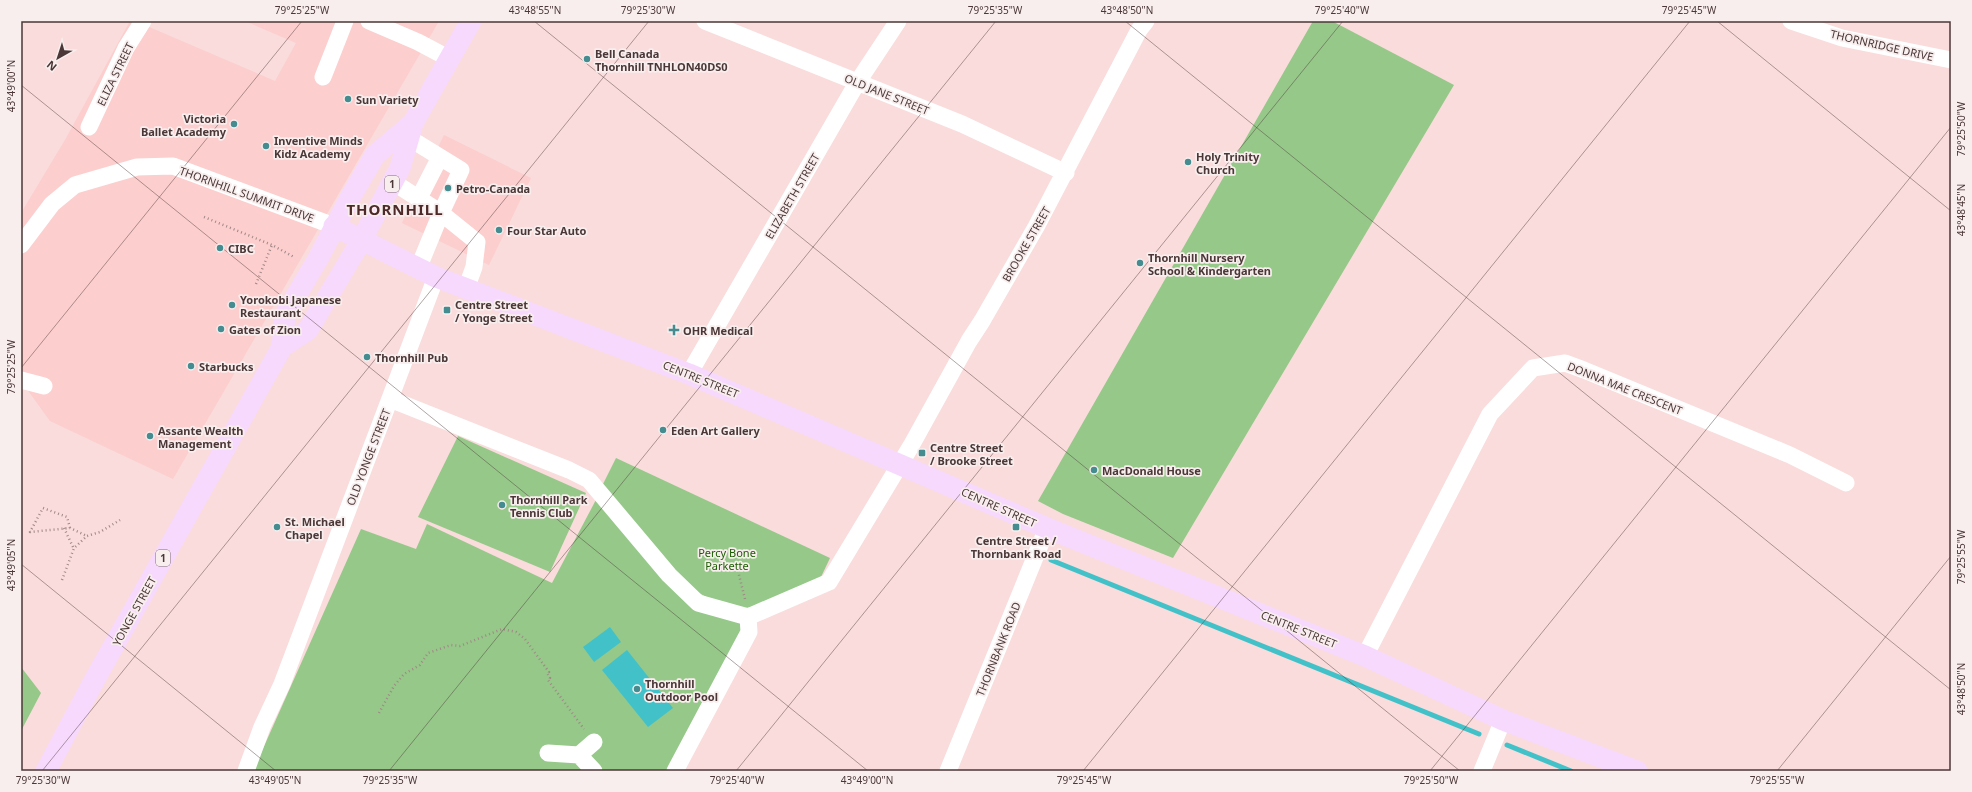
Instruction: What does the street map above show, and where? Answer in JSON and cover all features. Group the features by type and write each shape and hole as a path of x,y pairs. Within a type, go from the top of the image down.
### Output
{"main road":[{"name":"YONGE STREET","path":"282,347 308,330 361,241 400,168 411,130 471,21"},
{"name":"YONGE STREET","path":"46,771 95,679 282,347 285,316 319,257 334,226 375,155 411,130"},
{"name":"CENTRE STREET","path":"334,226 361,241 427,273 689,374 900,463 1047,528 1365,656 1503,720 1637,771"}],"street":[{"name":"ELIZA STREET","path":"88,127 126,48 143,21"},
{"path":"323,77 346,21"},
{"path":"369,21 418,42 450,59"},
{"name":"OLD JANE STREET","path":"705,21 962,124 1066,173"},
{"name":"ELIZABETH STREET","path":"689,374 858,83 898,21"},
{"name":"BROOKE STREET","path":"748,617 829,582 900,463 1066,173 1095,112 1139,30 1146,21"},
{"name":"THORNRIDGE DRIVE","path":"1791,21 1842,38 1951,60"},
{"path":"411,130 446,161 462,170 430,206"},
{"path":"430,206 446,161"},
{"name":"THORNHILL SUMMIT DRIVE","path":"21,244 52,204 75,185 137,168 173,166 334,226"},
{"path":"393,182 430,206 477,242 474,267 466,289"},
{"name":"OLD YONGE STREET","path":"246,771 262,727 285,678 390,399 427,273 430,206"},
{"name":"DONNA MAE CRESCENT","path":"1365,656 1490,414 1533,368 1565,363 1790,455 1846,483"},
{"path":"21,380 44,386"},
{"path":"390,399 569,470 589,480 669,576 698,603 748,617 749,632 675,771"},
{"name":"THORNBANK ROAD","path":"948,771 1047,528"},
{"path":"1482,771 1503,720"},
{"path":"580,755 594,742"},
{"path":"548,753 580,755 594,771"}],"path":[{"path":"204,217 272,245 294,257"},
{"path":"256,284 272,245"},
{"path":"70,528 67,517 43,508 30,532 70,528 87,536"},
{"path":"62,580 74,549 87,536 100,532 120,520"},
{"path":"64,528 74,549"},
{"path":"737,567 748,617"},
{"path":"379,713 394,686 404,674 420,665 428,653 451,645 460,646 502,629 516,632 525,639 548,672 550,678 548,680 594,742"}],"shaded area":[{"path":"130,21 135,21 275,81 296,43 245,21 439,21 173,479 50,421 21,381 21,213 65,140"},
{"path":"444,135 531,178 489,265 402,223"}],"green space":[{"path":"1313,21 1332,21 1454,85 1173,558 1063,514 1038,501"},
{"name":"Thornhill Park Tennis Club","path":"458,436 586,493 550,572 418,517"},
{"name":"Percy Bone Parkette","path":"616,458 830,558 821,577 770,601 759,605 741,608 715,601 695,591 690,588 602,486"},
{"path":"598,496 688,600 753,628 673,771 253,771 361,529 416,549 427,524 552,583"},
{"path":"21,667 41,693 21,731"}],"water":[{"path":"610,627 621,642 594,662 583,647"},
{"name":"Thornhill Outdoor Pool","path":"627,650 673,708 648,727 602,670"}],"waterway":[{"path":"1051,560 1479,734"},
{"path":"1507,745 1571,771"}],"place":[{"name":"Bell Canada Thornhill TNHLON40DS0","path":"587,59"},
{"name":"Sun Variety","path":"348,99"},
{"name":"Victoria Ballet Academy","path":"234,124"},
{"name":"Inventive Minds Kidz Academy","path":"266,146"},
{"name":"Holy Trinity Church","path":"1188,162"},
{"name":"Petro-Canada","path":"448,188"},
{"name":"Four Star Auto","path":"499,230"},
{"name":"CIBC","path":"220,248"},
{"name":"Thornhill Nursery School & Kindergarten","path":"1140,263"},
{"name":"Yorokobi Japanese Restaurant","path":"232,305"},
{"name":"Centre Street / Yonge Street","path":"447,310"},
{"name":"Gates of Zion","path":"221,329"},
{"name":"OHR Medical","path":"674,330"},
{"name":"Thornhill Pub","path":"367,357"},
{"name":"Starbucks","path":"191,366"},
{"name":"Eden Art Gallery","path":"663,430"},
{"name":"Assante Wealth Management","path":"150,436"},
{"name":"Centre Street / Brooke Street","path":"922,453"},
{"name":"MacDonald House","path":"1094,470"},
{"name":"Thornhill Park Tennis Club","path":"502,505"},
{"name":"St. Michael Chapel","path":"277,527"},
{"name":"Centre Street / Thornbank Road","path":"1016,527"},
{"name":"Thornhill Outdoor Pool","path":"637,689"}],"district":[{"name":"THORNHILL","path":"395,209"}]}
